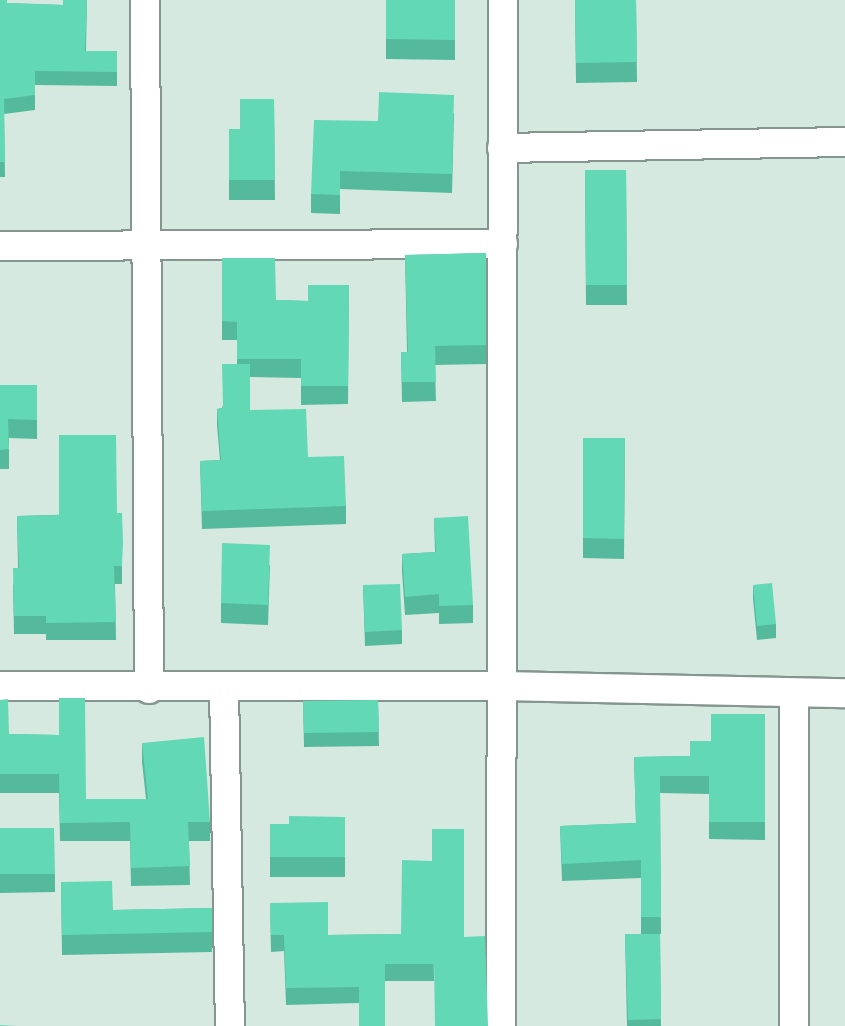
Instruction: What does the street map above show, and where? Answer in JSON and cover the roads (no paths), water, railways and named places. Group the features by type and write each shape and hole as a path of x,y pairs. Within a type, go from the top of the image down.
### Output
{"street":[{"path":"145,0 150,246 149,689"},
{"path":"501,1026 503,0"},
{"path":"502,148 845,142"},
{"path":"0,246 503,244"},
{"path":"0,686 149,689 502,686 845,693"},
{"path":"224,687 230,1026"},
{"path":"794,693 794,1026"}]}
